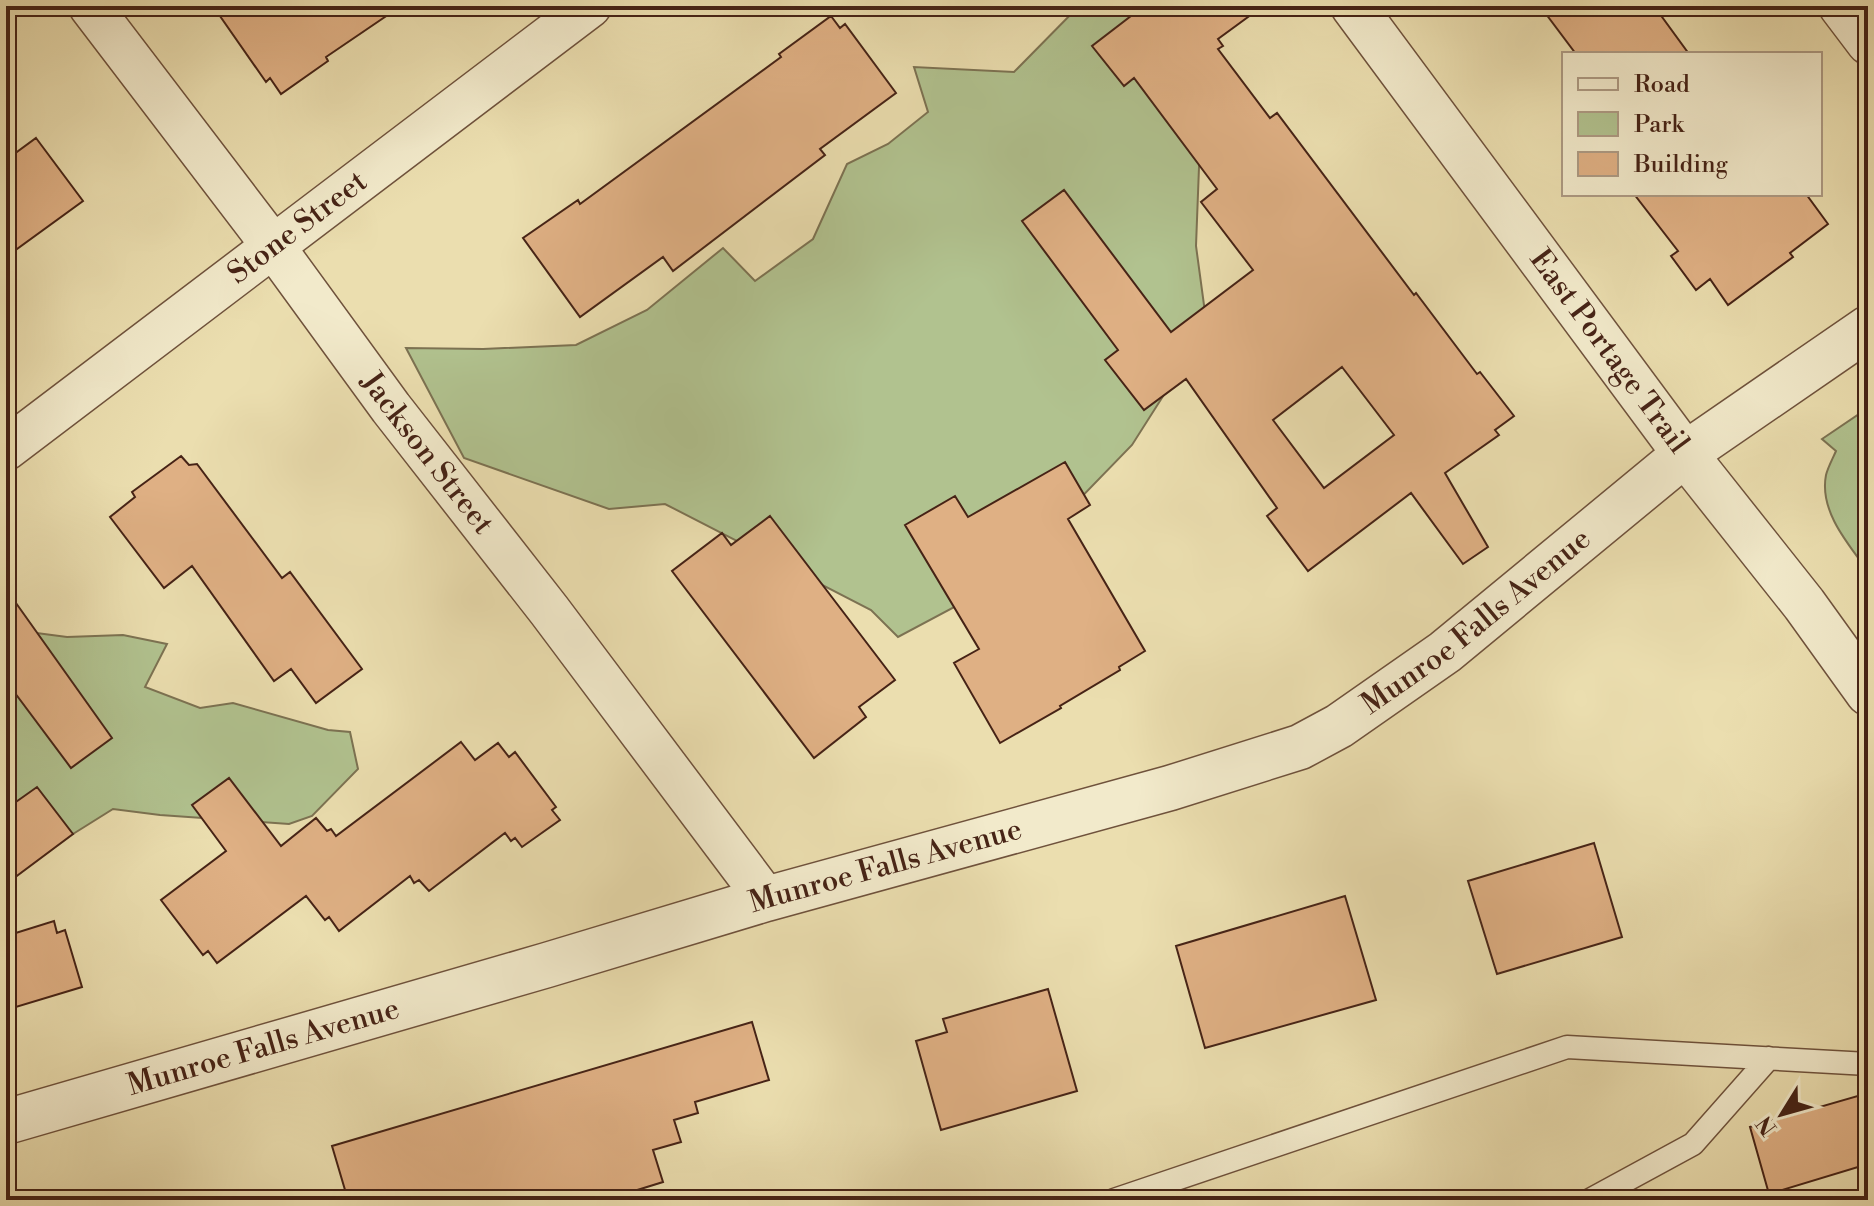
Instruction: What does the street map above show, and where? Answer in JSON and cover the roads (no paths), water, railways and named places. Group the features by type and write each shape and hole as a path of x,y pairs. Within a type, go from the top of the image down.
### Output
{"street":[{"name":"Jackson Street","path":"90,6 273,246 391,408 549,610 766,899"},
{"name":"Stone Street","path":"6,449 590,6"},
{"name":"East Portage Trail","path":"1353,6 1685,454 1804,604 1868,693"},
{"path":"1840,6 1868,43"},
{"name":"Munroe Falls Avenue","path":"6,1122 766,899 1170,788 1300,747 1339,726 1445,652 1685,454 1868,328"}],"lane":[{"path":"1114,1200 1567,1047 1868,1064"},
{"path":"1590,1200 1693,1144 1769,1058"}]}
